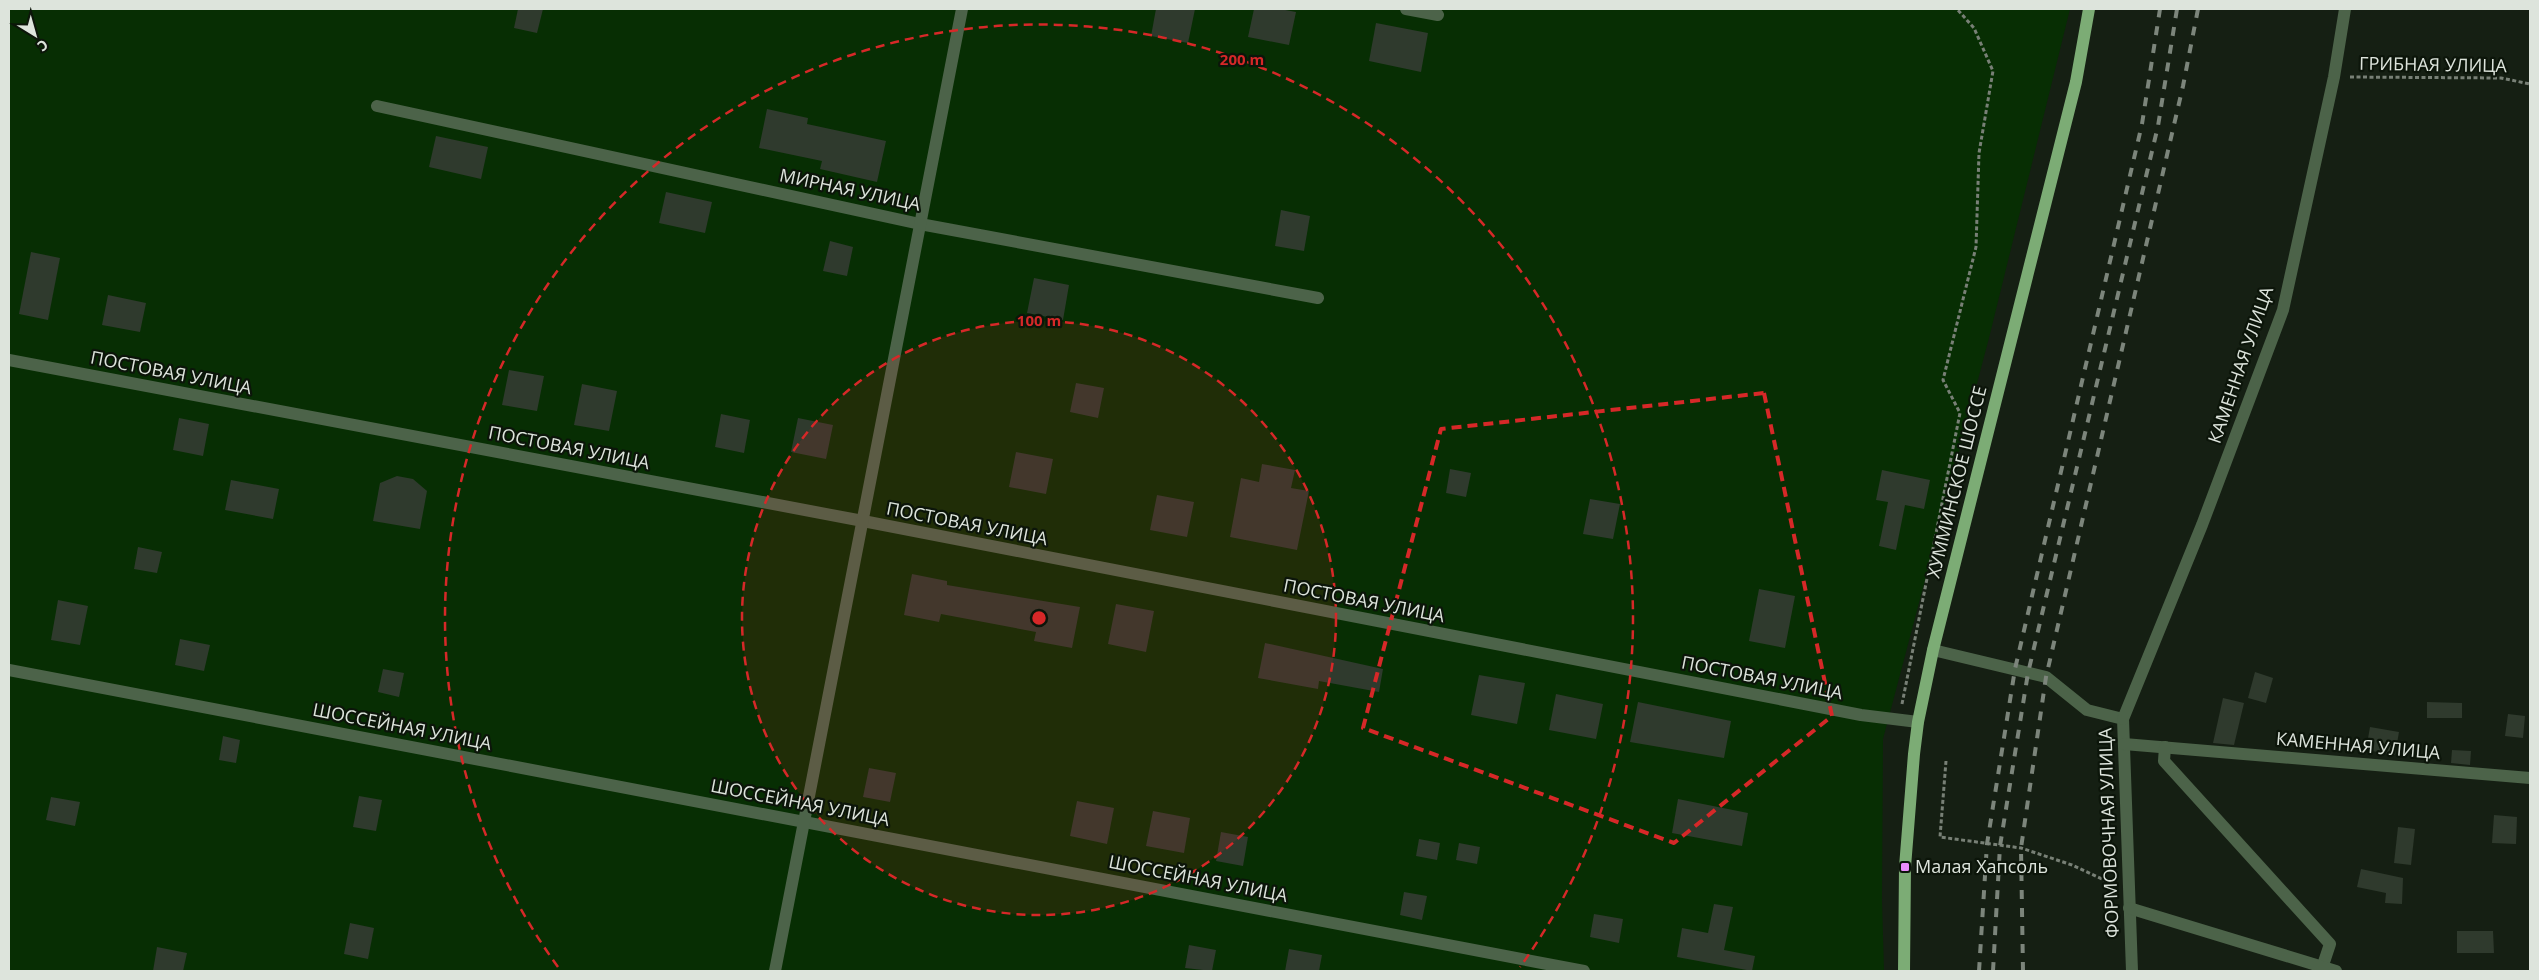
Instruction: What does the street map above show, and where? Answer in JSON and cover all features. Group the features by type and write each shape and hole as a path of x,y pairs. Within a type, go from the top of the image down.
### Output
{"main road":[{"name":"ХУММИНСКОЕ ШОССЕ","path":"1904,971 1905,867 1918,722 1933,650 2076,82 2089,9"}],"street":[{"path":"775,971 962,9"},
{"path":"1406,9 1438,15"},
{"name":"КАМЕННАЯ УЛИЦА","path":"2123,718 2202,525 2283,310 2334,76 2345,9"},
{"name":"МИРНАЯ УЛИЦА","path":"377,106 920,224 1318,298"},
{"name":"ПОСТОВАЯ УЛИЦА","path":"9,360 863,521 1861,715 1918,722"},
{"name":"ФОРМОВОЧНАЯ УЛИЦА","path":"1933,650 2046,677 2087,710 2123,718 2132,971"},
{"name":"ШОССЕЙНАЯ УЛИЦА","path":"9,670 1584,971"},
{"name":"КАМЕННАЯ УЛИЦА","path":"2124,744 2530,778"},
{"path":"2165,748 2164,761 2330,944 2323,965"},
{"path":"2130,908 2323,965 2336,971"}],"path":[{"path":"1899,720 1960,413 1944,380 1976,248 1979,153 1993,71 1974,28 1957,9"},
{"name":"ГРИБНАЯ УЛИЦА","path":"2334,76 2501,78 2530,84"},
{"path":"1946,761 1940,837 2021,848 2072,865 2129,892"}],"highlighted area":[{"path":"1764,393 1832,716 1674,843 1363,728 1441,429"}],"green space":[{"path":"9,9 2070,9 1989,338 1883,739 1882,900 1884,971 9,971"}],"building":[{"path":"518,9 543,9 537,33 514,28"},
{"path":"1156,9 1195,9 1188,43 1151,36"},
{"path":"1254,9 1280,9 1296,12 1289,45 1248,37"},
{"path":"1376,23 1428,33 1421,72 1369,61"},
{"path":"767,109 808,118 807,124 886,141 877,182 820,169 822,161 759,148"},
{"path":"436,136 488,147 481,179 429,167"},
{"path":"666,192 712,202 705,233 659,223"},
{"path":"1281,210 1310,216 1304,251 1275,246"},
{"path":"830,241 853,247 847,276 823,271"},
{"path":"31,252 60,258 48,320 19,314"},
{"path":"1034,278 1069,285 1063,320 1027,313"},
{"path":"108,295 146,303 140,332 102,325"},
{"path":"509,370 544,376 537,411 502,405"},
{"path":"1076,383 1104,388 1098,418 1070,412"},
{"path":"582,384 617,391 609,431 574,425"},
{"path":"721,414 750,420 744,453 715,447"},
{"path":"179,418 209,424 203,456 173,450"},
{"path":"798,418 833,425 826,459 791,452"},
{"path":"1016,452 1053,459 1046,494 1009,487"},
{"path":"1262,464 1295,470 1291,488 1309,491 1297,550 1230,537 1241,478 1259,482"},
{"path":"1450,469 1471,473 1466,497 1446,493"},
{"path":"1882,470 1930,480 1924,509 1905,505 1896,550 1879,546 1888,502 1876,500"},
{"path":"397,476 413,479 427,491 420,529 373,521 380,483"},
{"path":"231,480 279,489 273,519 225,510"},
{"path":"1157,495 1194,502 1187,537 1150,530"},
{"path":"1590,499 1620,504 1613,539 1583,534"},
{"path":"138,547 162,552 157,573 134,569"},
{"path":"912,574 947,581 947,585 1080,607 1072,648 1034,641 1036,632 941,614 939,622 904,615"},
{"path":"1759,589 1795,596 1785,648 1749,641"},
{"path":"58,600 88,606 80,645 51,640"},
{"path":"1116,604 1154,611 1146,652 1108,644"},
{"path":"180,639 210,645 204,671 175,665"},
{"path":"1265,643 1383,669 1379,692 1319,681 1318,689 1258,678"},
{"path":"383,669 404,673 399,697 378,692"},
{"path":"2255,672 2273,678 2266,703 2248,698"},
{"path":"1479,675 1525,683 1517,724 1471,715"},
{"path":"1556,694 1603,704 1596,739 1549,730"},
{"path":"2223,698 2244,703 2234,745 2213,743"},
{"path":"1638,702 1731,721 1724,758 1630,742"},
{"path":"2427,702 2462,703 2462,718 2427,718"},
{"path":"2508,714 2525,716 2523,738 2505,736"},
{"path":"2370,727 2399,732 2395,755 2366,750"},
{"path":"223,736 240,740 236,763 219,760"},
{"path":"2452,750 2471,751 2470,765 2451,763"},
{"path":"869,768 896,773 890,802 863,797"},
{"path":"359,796 382,800 376,831 353,827"},
{"path":"51,797 80,802 75,826 46,820"},
{"path":"1678,799 1748,813 1742,846 1672,833"},
{"path":"1077,801 1114,808 1107,844 1070,836"},
{"path":"1153,811 1190,818 1184,853 1146,846"},
{"path":"2494,815 2517,817 2516,844 2492,843"},
{"path":"2398,827 2415,829 2411,865 2394,863"},
{"path":"1221,832 1248,837 1243,866 1216,861"},
{"path":"1419,839 1440,843 1437,860 1416,856"},
{"path":"1459,843 1480,847 1477,864 1456,860"},
{"path":"2361,869 2403,878 2402,904 2385,903 2386,893 2357,887"},
{"path":"1404,892 1427,896 1422,920 1400,915"},
{"path":"1714,904 1733,907 1724,950 1755,956 1752,971 1677,957 1682,928 1708,933"},
{"path":"1594,914 1623,919 1619,943 1590,937"},
{"path":"350,923 374,928 368,959 344,954"},
{"path":"2457,931 2493,931 2494,953 2457,953"},
{"path":"1189,945 1216,950 1212,971 1185,968"},
{"path":"157,947 187,953 183,971 153,971"},
{"path":"1289,949 1322,955 1319,971 1285,971"}],"railway":[{"path":"1979,971 1987,844 2015,669 2142,124 2160,9"},
{"path":"1993,971 2000,846 2028,673 2158,126 2177,9"},
{"path":"2023,971 2021,848 2046,677 2183,86 2198,9"}],"place":[{"name":"Малая Хапсоль","path":"1905,867"}]}
